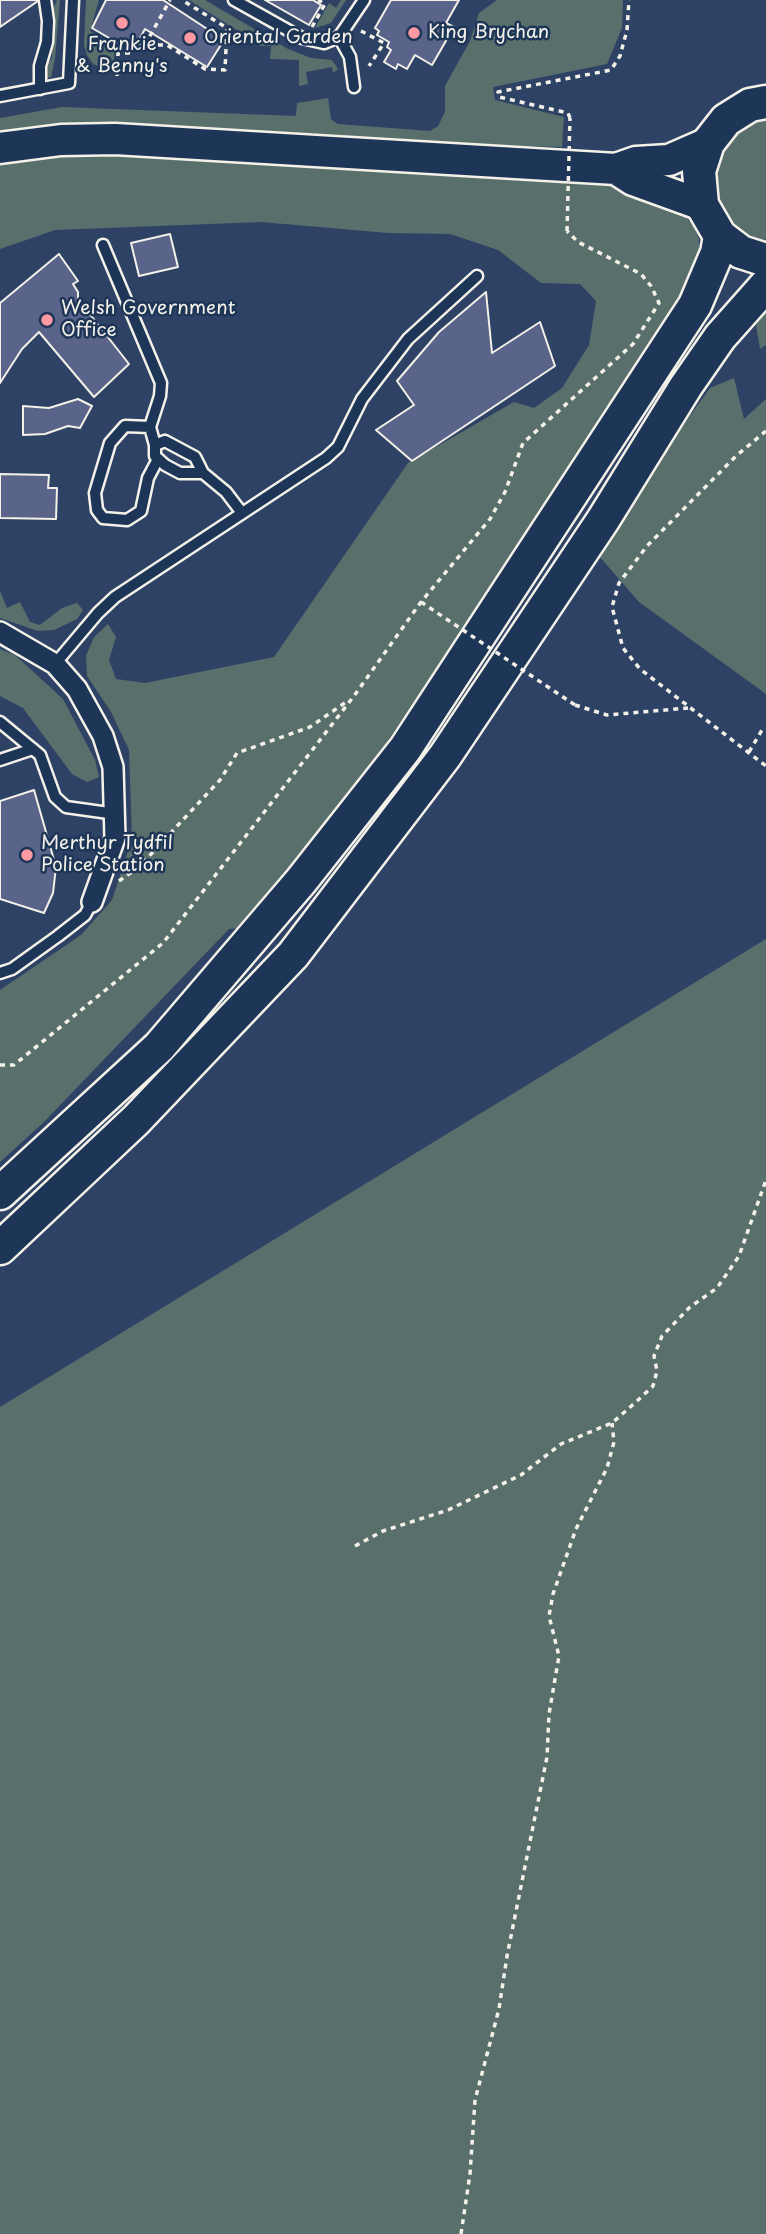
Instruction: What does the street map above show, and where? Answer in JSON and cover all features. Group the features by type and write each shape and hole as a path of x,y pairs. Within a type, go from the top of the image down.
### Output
{"highway":[{"path":"766,102 750,105 732,115 708,143 699,171 702,205 720,236 741,253 766,260"},
{"path":"0,1193 159,1047 301,881 405,749 695,305 718,253 720,236"},
{"path":"0,1248 136,1120 293,955 445,756 603,520 686,386 720,337 766,285"}],"main road":[{"path":"0,148 61,140 115,139 616,169 636,162 669,160 708,143"},
{"path":"616,169 634,180 702,205"}],"street":[{"path":"0,632 55,664 77,689 103,736 113,767 115,838 92,902"}],"lane":[{"path":"40,89 40,66 47,42 45,0"},
{"path":"0,96 69,83 73,0"},
{"path":"234,0 313,43 339,37 364,0"},
{"path":"339,37 354,70 354,87"},
{"path":"103,246 161,383 160,396 150,427 158,459 148,478 141,511 127,520 103,517 97,510 95,493 110,443 125,426 150,427"},
{"path":"55,664 115,597 338,447 362,399 384,368 408,339 477,276"},
{"path":"155,445 165,442 195,457 203,473 226,492 242,513"},
{"path":"158,459 180,473 203,473"},
{"path":"0,722 40,755 55,797 66,807 116,814"},
{"path":"0,760 33,749"},
{"path":"0,974 12,969 85,915 92,902"}],"path":[{"path":"145,45 170,0"},
{"path":"117,76 118,53 132,53 133,45 167,45 205,69 225,70 227,28 182,0"},
{"path":"312,29 325,4 318,0"},
{"path":"0,1065 14,1065 163,943 354,696 421,602 490,519 505,492 523,443 634,344 659,303 641,274 578,242 567,232 568,113 499,97 498,92 611,70 620,56 627,30 629,0"},
{"path":"361,31 384,43 369,66"},
{"path":"766,431 736,456 647,546 619,583 612,607 623,648 640,669 766,766"},
{"path":"421,602 575,705 607,715 690,708"},
{"path":"92,902 139,867 220,780 237,753 310,727 354,696"},
{"path":"749,752 762,730 766,729"},
{"path":"355,1546 383,1531 448,1510 521,1475 561,1444 612,1423 653,1387 657,1371 654,1356 662,1336 690,1307 717,1288 739,1255 766,1180"},
{"path":"461,2234 470,2175 475,2101 499,2009 506,1956 547,1757 549,1714 559,1656 549,1616 551,1605 576,1529 607,1468 614,1441 612,1423"}],"green space":[{"path":"57,0 60,0 55,58 51,77 45,79 43,72 52,57 53,9"},
{"path":"86,0 99,0 90,31 115,45 113,73 93,64 87,55 84,45"},
{"path":"189,0 205,0 288,49 311,58 332,60 338,69 333,73 332,67 306,72 308,84 299,86 299,60 270,59 271,46 258,46 258,39 251,39"},
{"path":"341,0 346,0 331,23 315,28 329,3 336,8"},
{"path":"497,0 623,0 622,28 607,64 493,87 495,100 564,117 562,147 459,144 221,130 82,128 0,131 0,118 62,107 296,116 297,103 328,98 331,119 338,124 430,131 438,126 445,112 445,86 470,41 479,13"},
{"path":"766,120 766,240 748,235 729,219 718,197 717,173 724,150 736,134 754,123"},
{"path":"78,151 601,183 654,197 677,209 693,224 699,239 699,258 674,311 527,537 363,777 242,928 229,929 44,1122 0,1162 0,990 81,935 112,900 132,839 129,750 111,712 87,676 86,656 94,637 108,624 116,637 109,660 116,679 145,683 274,657 408,463 514,402 534,408 562,388 589,345 596,301 580,284 541,283 498,250 450,234 388,233 261,222 55,230 0,249 0,161"},
{"path":"766,311 766,345 760,349 756,325"},
{"path":"734,378 744,419 766,399 766,694 639,602 599,556 637,489 710,388"},
{"path":"0,591 7,608 20,602 30,622 40,625 62,608 77,603 83,610 77,619 54,630 38,631 0,618"},
{"path":"0,649 15,655 63,699 95,760 99,777 87,782 72,774 23,708 0,696"},
{"path":"766,939 766,2234 0,2234 0,1407"}],"building":[{"path":"0,0 38,0 38,1 0,27"},
{"path":"106,0 163,0 224,40 207,67 145,29 138,42 133,39 128,49 92,28"},
{"path":"265,0 313,0 321,5 309,25"},
{"name":"King Brychan","path":"391,0 459,0 446,23 454,27 432,65 415,55 407,69 398,64 396,69 384,62 391,50 387,47 389,42 377,35 379,31 375,28"},
{"path":"170,234 178,267 139,276 131,243"},
{"name":"Welsh Government Office","path":"59,254 78,281 73,284 78,292 78,299 129,364 94,397 39,332 22,349 0,383 0,303"},
{"path":"486,292 492,353 540,322 555,366 412,461 376,430 414,405 397,381 439,332"},
{"path":"78,399 92,406 80,428 68,426 45,434 23,435 23,406 49,408"},
{"path":"0,474 49,475 48,488 57,488 56,519 0,518"},
{"name":"Merthyr Tydfil Police Station","path":"34,790 56,867 53,893 44,913 0,899 0,801"}],"place":[{"name":"Frankie & Benny's","path":"122,23"},
{"name":"King Brychan","path":"414,33"},
{"name":"Oriental Garden","path":"190,38"},
{"name":"Welsh Government Office","path":"47,320"},
{"name":"Merthyr Tydfil Police Station","path":"27,855"}]}
